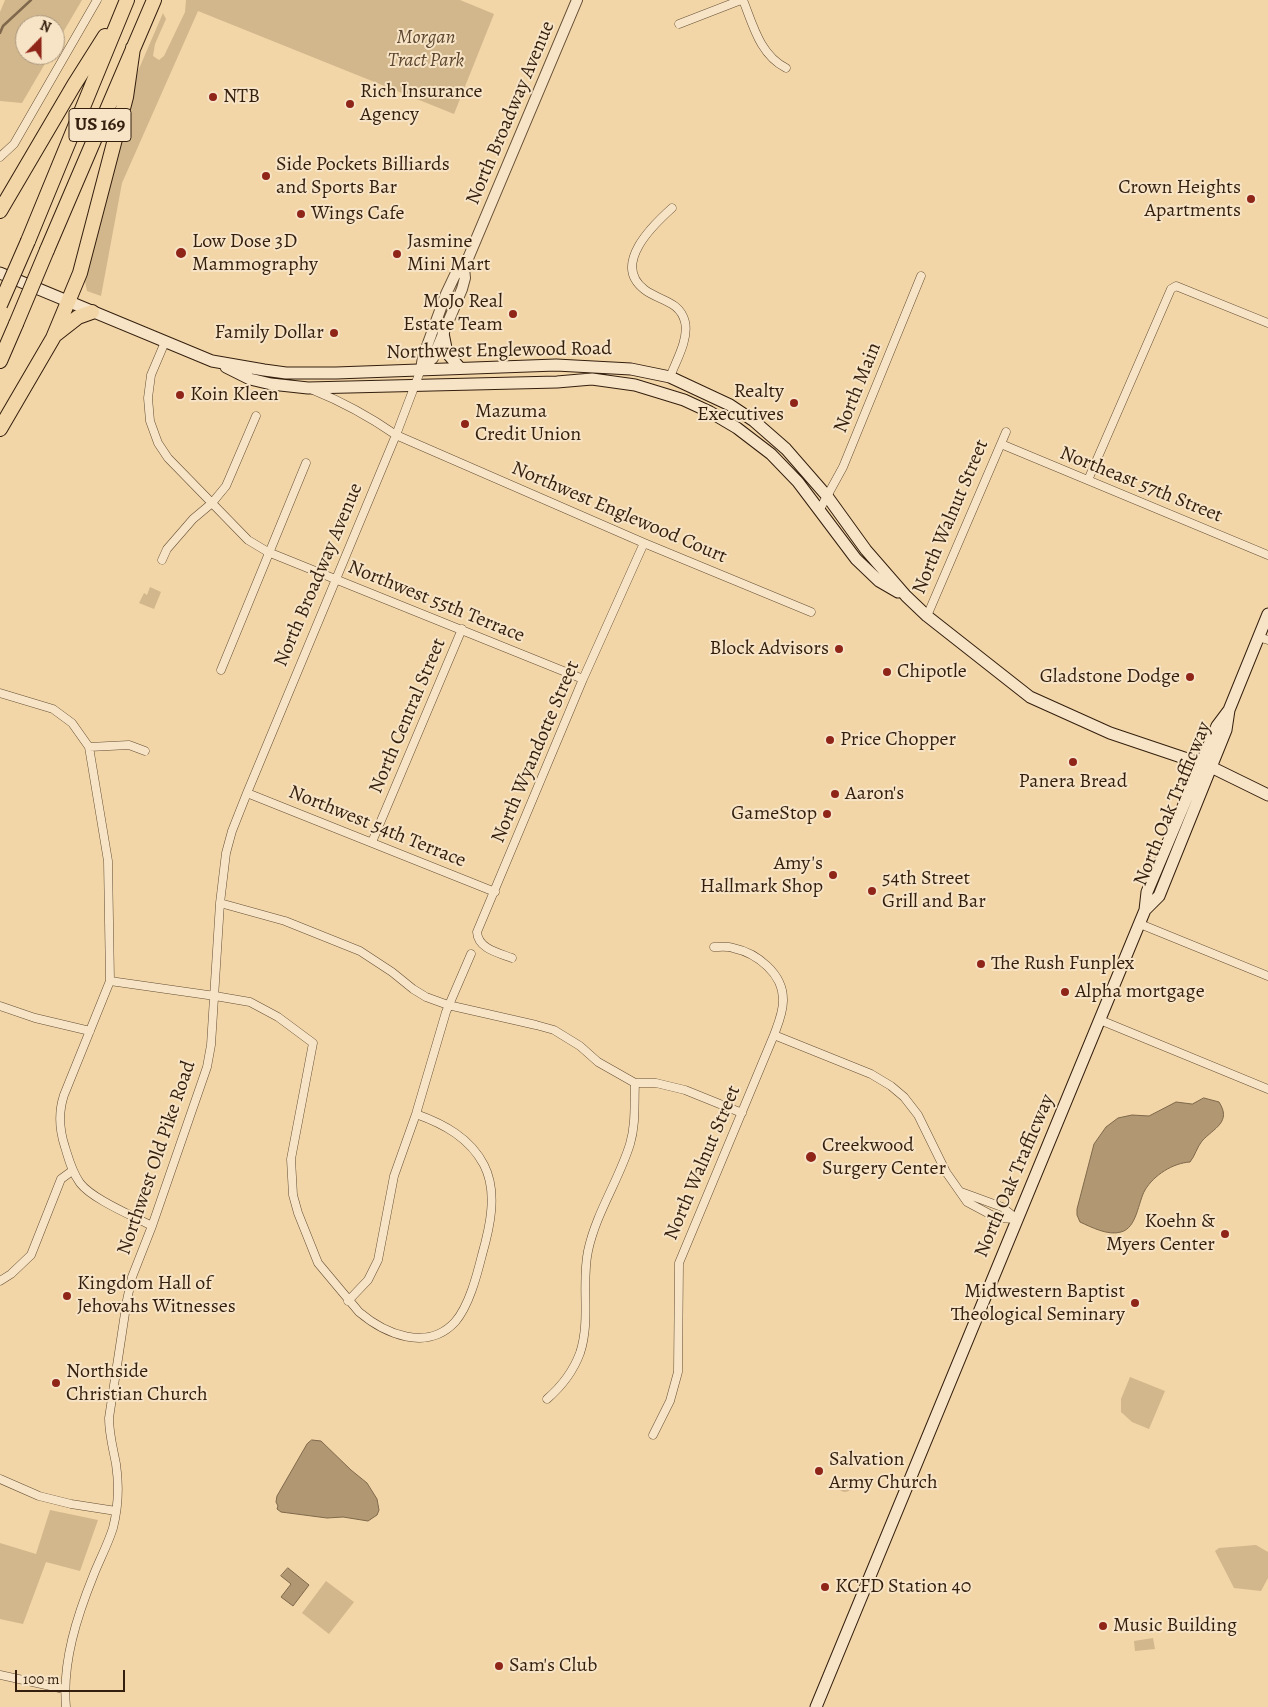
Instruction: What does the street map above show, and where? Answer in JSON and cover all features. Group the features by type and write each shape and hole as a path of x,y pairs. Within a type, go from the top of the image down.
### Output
{"highway":[{"name":"US 169","path":"0,361 154,0"},
{"name":"US 169","path":"0,306 126,3"},
{"path":"0,211 74,85 126,3"},
{"path":"0,429 53,338 80,273 126,97 133,48"},
{"path":"53,338 78,317 92,312"}],"main road":[{"name":"Northwest Englewood Road","path":"0,273 218,363 250,379 271,384 308,388 592,380 635,385 676,398 710,412 737,428 771,454 798,482 820,509 856,559 879,581 906,596"},
{"path":"443,333 447,353 460,368"},
{"name":"Northwest Englewood Road","path":"218,363 286,373 605,366 670,377 730,405 754,421 786,448 827,496 866,550 906,596"},
{"path":"906,596 927,616 1030,697 1110,733 1206,766 1268,795"},
{"name":"North Oak Trafficway","path":"816,1707 1146,910 1147,892 1206,766 1218,726 1230,710 1263,639 1268,614"}],"street":[{"path":"0,157 14,144 97,0"},
{"name":"North Broadway Avenue","path":"421,369 433,358 462,289 464,268 578,0"},
{"path":"679,24 742,0 765,51 778,64 786,68"},
{"path":"670,377 685,337 685,322 675,304 646,291 641,286 636,279 633,264 636,250 642,240 672,208"},
{"name":"North Broadway Avenue","path":"247,793 396,435 421,369 423,357 446,294 455,275 464,268"},
{"name":"North Main","path":"820,509 843,467 921,276"},
{"path":"1088,480 1170,289 1176,286 1268,323"},
{"name":"Northwest 55th Terrace","path":"165,342 151,375 148,392 148,410 153,432 168,458 248,540 268,552 462,629 583,680"},
{"name":"Northwest Englewood Court","path":"308,388 334,399 396,435 644,543 811,612"},
{"path":"162,560 167,549 193,519 212,503 226,486 256,416"},
{"name":"North Walnut Street","path":"927,616 1006,432"},
{"name":"Northeast 57th Street","path":"1001,444 1268,555"},
{"path":"221,670 306,463"},
{"name":"North Wyandotte Street","path":"512,958 485,947 477,932 583,680 644,543"},
{"name":"North Central Street","path":"372,842 462,629"},
{"path":"0,693 53,708 72,723 89,747 108,861 110,981 64,1095 60,1108 60,1127 72,1171 81,1184 96,1196 152,1226"},
{"path":"89,747 129,745 145,751"},
{"name":"Northwest 54th Terrace","path":"247,793 494,892"},
{"name":"Northwest Old Pike Road","path":"66,1707 64,1689 70,1648 88,1589 113,1528 116,1511 118,1489 116,1463 109,1435 109,1418 127,1300 132,1277 152,1226 207,1067 211,1044 220,903 226,853 247,793"},
{"path":"220,903 285,920 360,951 426,997 448,1005 554,1030 580,1046 598,1062 635,1083 656,1083 685,1090 742,1113"},
{"path":"1140,924 1268,976"},
{"name":"North Walnut Street","path":"653,1435 670,1401 678,1372 679,1263 774,1035 784,999 774,973 760,960 746,952 731,947 714,948"},
{"path":"348,1301 368,1280 378,1260 394,1176 416,1114 448,1005 471,954"},
{"path":"110,981 250,1002 264,1009 313,1043 291,1159 293,1194 318,1263 348,1301 359,1312 380,1327 410,1337 425,1338 443,1331 455,1322 463,1308 485,1246 492,1187 489,1176 478,1155 467,1142 443,1124 416,1114"},
{"path":"0,1006 35,1018 90,1031"},
{"path":"1100,1020 1268,1090"},
{"path":"774,1035 871,1074 891,1086 904,1097 918,1115 946,1172 967,1202 997,1218 1017,1219"},
{"path":"547,1399 570,1374 582,1345 585,1329 588,1251 595,1228 630,1146 634,1123 635,1083"},
{"path":"0,1281 11,1274 30,1255 61,1179 72,1171"},
{"path":"961,1192 1002,1207 1017,1219"},
{"path":"0,1479 39,1496 71,1504 116,1511"},
{"path":"0,1675 64,1689"}],"green space":[{"path":"5,0 82,0 65,29 65,15 15,15 15,65 44,65 22,103 0,101 0,12"},
{"name":"Morgan Tract Park","path":"186,0 460,0 494,14 454,114 198,11 122,183 101,296 87,291 84,277 138,71 163,13 166,19 155,44 153,56 159,60 164,56 185,12"},
{"path":"150,587 161,592 154,609 139,603 144,593 147,595"},
{"path":"1130,1377 1165,1391 1149,1429 1132,1422 1121,1412 1121,1399"},
{"path":"845,1478 850,1480 852,1485 850,1490 845,1492 840,1490 838,1485 840,1480"},
{"path":"50,1510 98,1520 80,1571 46,1562 23,1624 0,1619 0,1543 36,1554"},
{"path":"1256,1545 1268,1552 1268,1578 1261,1591 1234,1588 1215,1551 1219,1548"},
{"path":"326,1581 354,1602 329,1634 302,1613"},
{"path":"1153,1638 1155,1649 1135,1651 1134,1641"}],"shaded area":[{"path":"1204,1098 1219,1102 1224,1115 1220,1124 1202,1141 1190,1162 1171,1167 1153,1179 1145,1190 1134,1220 1126,1230 1111,1233 1080,1222 1077,1209 1094,1144 1106,1127 1118,1118 1132,1115 1149,1116 1176,1102 1192,1104"},
{"path":"312,1440 321,1441 367,1483 377,1499 379,1510 377,1515 368,1521 281,1512 277,1509 277,1496 307,1444"},
{"path":"288,1568 309,1585 293,1606 281,1597 291,1584 281,1576"}],"waterway":[{"path":"0,33 3,26 31,0"}],"place":[{"name":"NTB","path":"213,97"},
{"name":"Rich Insurance Agency","path":"350,104"},
{"name":"Side Pockets Billiards and Sports Bar","path":"266,176"},
{"name":"Crown Heights Apartments","path":"1251,199"},
{"name":"Wings Cafe","path":"301,214"},
{"name":"Low Dose 3D Mammography","path":"181,253"},
{"name":"Jasmine Mini Mart","path":"397,254"},
{"name":"MoJo Real Estate Team","path":"513,314"},
{"name":"Family Dollar","path":"334,333"},
{"name":"Koin Kleen","path":"180,395"},
{"name":"Realty Executives","path":"794,403"},
{"name":"Mazuma Credit Union","path":"465,424"},
{"name":"Block Advisors","path":"839,649"},
{"name":"Chipotle","path":"887,672"},
{"name":"Gladstone Dodge","path":"1190,677"},
{"name":"Price Chopper","path":"830,740"},
{"name":"Panera Bread","path":"1073,762"},
{"name":"Aaron's","path":"835,794"},
{"name":"GameStop","path":"827,814"},
{"name":"Amy's Hallmark Shop","path":"833,875"},
{"name":"54th Street Grill and Bar","path":"872,891"},
{"name":"The Rush Funplex","path":"981,964"},
{"name":"Alpha mortgage","path":"1065,992"},
{"name":"Creekwood Surgery Center","path":"811,1157"},
{"name":"Koehn & Myers Center","path":"1225,1234"},
{"name":"Kingdom Hall of Jehovahs Witnesses","path":"67,1296"},
{"name":"Midwestern Baptist Theological Seminary","path":"1135,1303"},
{"name":"Northside Christian Church","path":"56,1383"},
{"name":"Salvation Army Church","path":"819,1471"},
{"name":"KCFD Station 40","path":"825,1587"},
{"name":"Music Building","path":"1103,1626"},
{"name":"Sam's Club","path":"499,1666"}]}
